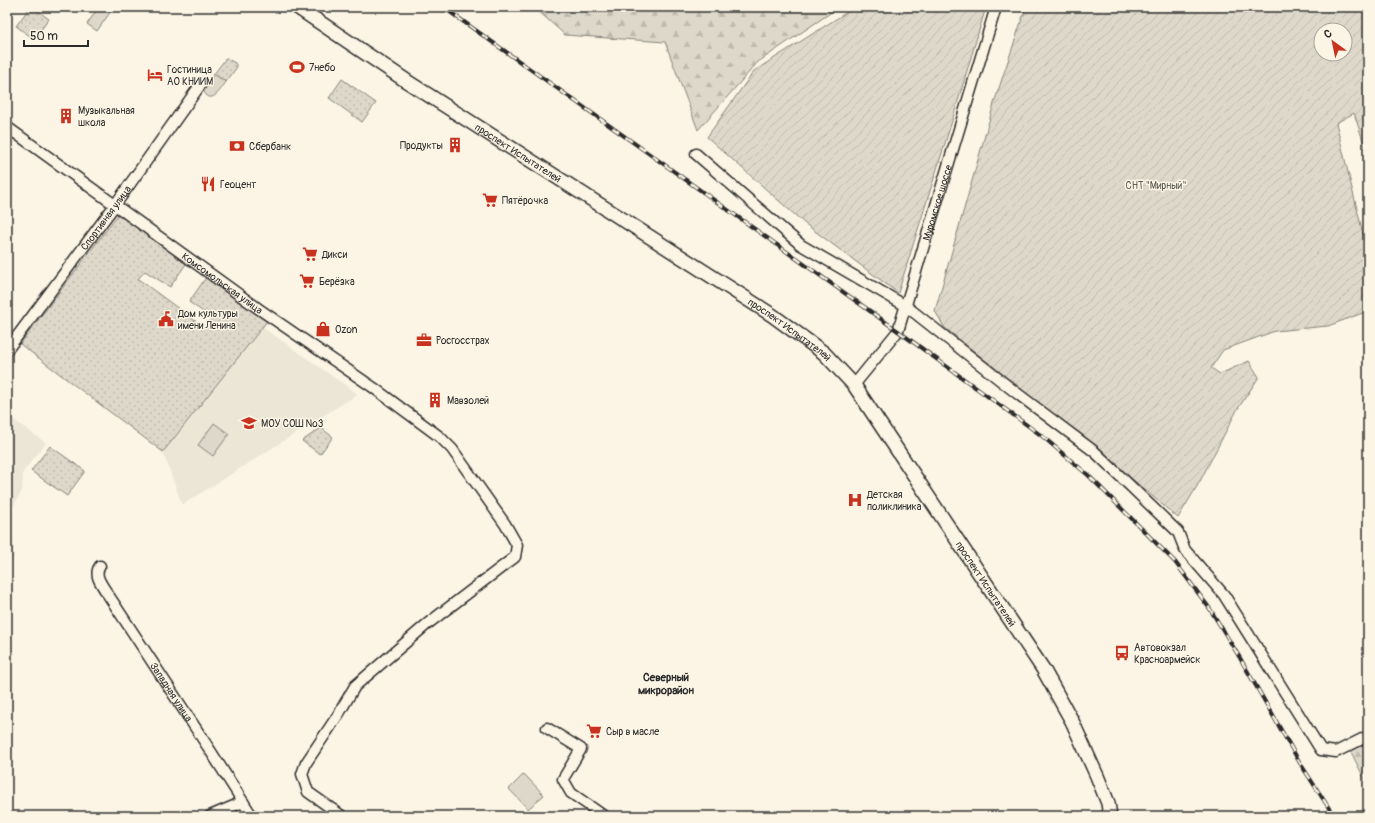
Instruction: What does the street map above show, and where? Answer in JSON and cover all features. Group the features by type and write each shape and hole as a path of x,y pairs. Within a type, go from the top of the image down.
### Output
{"main road":[{"name":"проспект Испытателей","path":"297,7 408,82 772,315 824,353 854,385 1043,669 1072,720 1098,776 1108,803 1110,816"}],"street":[{"name":"Муромское шоссе","path":"854,385 898,331 996,7"},
{"name":"Спортивная улица","path":"8,345 115,205 202,84"},
{"name":"Комсомольская улица","path":"7,127 259,309 374,388 440,437 452,449 505,524 517,545 515,557 426,625 355,686 338,715 306,763 302,774 308,792 342,816"},
{"path":"696,154 801,245 906,306 1014,391 1095,452 1178,532 1186,550 1224,595 1321,750 1336,752 1368,736"},
{"name":"Западная улица","path":"100,566 97,570 97,576 105,590 252,816"},
{"path":"547,728 581,749 563,779 571,793 604,816"},
{"path":"210,816 243,802"}],"shaded area":[{"name":"МОУ СОШ №3","path":"262,327 358,394 182,505 163,452"},
{"path":"7,415 46,443 23,472 22,491 7,517"},
{"path":"7,534 13,539 14,555 7,573"}],"green space":[{"path":"30,7 49,19 34,39 16,26"},
{"path":"99,7 106,7 111,11 97,31 87,24"},
{"path":"537,7 839,7 758,62 698,130 665,42 565,35 536,9"},
{"path":"855,7 986,7 898,293 804,223 707,137 754,71"},
{"name":"СНТ \"Мирный\"","path":"1026,7 1368,7 1368,156 1354,113 1336,123 1368,254 1368,311 1328,326 1275,331 1223,350 1211,368 1220,374 1249,361 1259,377 1237,410 1199,483 1178,518 1117,466 944,327 935,311 995,100"},
{"path":"226,58 235,63 237,67 226,82 214,74"},
{"path":"214,74 226,82 215,95 209,97 203,89"},
{"path":"342,79 376,103 362,122 329,98"},
{"path":"120,212 188,261 170,287 145,271 138,279 205,328 212,318 189,302 207,276 268,320 163,452 20,344"},
{"path":"214,423 229,434 213,456 198,445"},
{"path":"321,428 333,437 320,454 302,441"},
{"path":"50,446 85,471 67,496 31,471"},
{"path":"1368,740 1368,786 1349,748"},
{"path":"524,774 544,795 528,809 509,789"}],"railway":[{"path":"443,7 898,331 1042,436 1088,475 1175,562 1210,609 1300,763 1334,816"}],"place":[{"name":"7небо","path":"297,67"},
{"name":"Гостиница АО КНИИМ","path":"155,75"},
{"name":"Музыкальная школа","path":"66,116"},
{"name":"Продукты","path":"455,145"},
{"name":"Сбербанк","path":"237,146"},
{"name":"Геоцент","path":"208,184"},
{"name":"Пятёрочка","path":"490,200"},
{"name":"Дикси","path":"310,254"},
{"name":"Берёзка","path":"307,281"},
{"name":"Дом культуры имени Ленина","path":"166,319"},
{"name":"Ozon","path":"323,329"},
{"name":"Росгосстрах","path":"424,340"},
{"name":"Мавзолей","path":"435,400"},
{"name":"МОУ СОШ №3","path":"249,423"},
{"name":"Детская поликлиника","path":"855,500"},
{"name":"Автовокзал Красноармейск","path":"1122,653"},
{"name":"Сыр в масле","path":"594,731"}],"district":[{"name":"Северный микрорайон","path":"666,683"}]}
